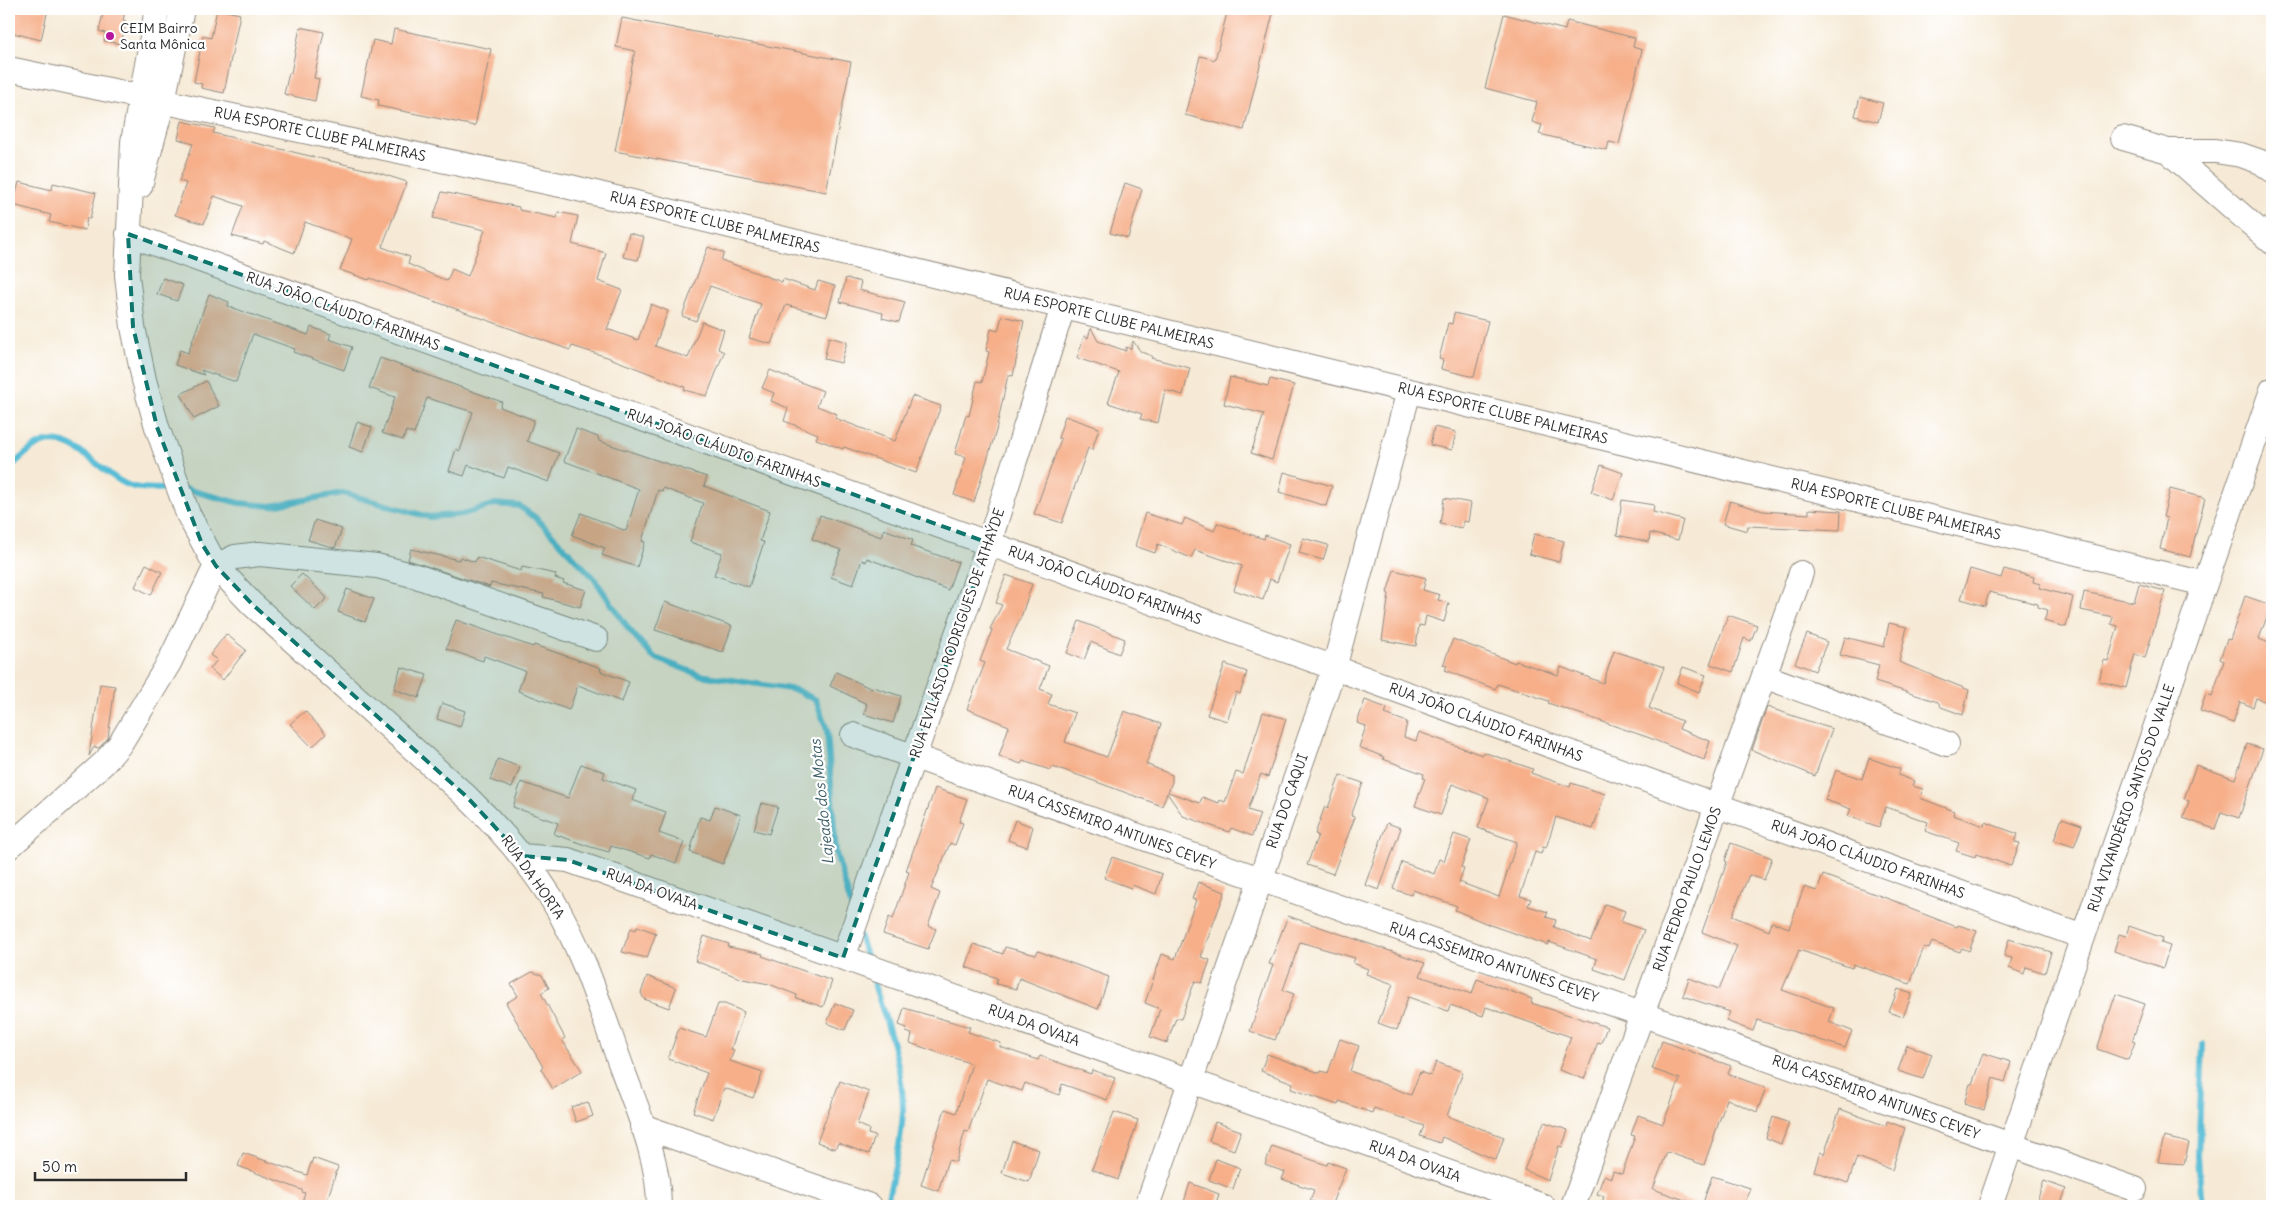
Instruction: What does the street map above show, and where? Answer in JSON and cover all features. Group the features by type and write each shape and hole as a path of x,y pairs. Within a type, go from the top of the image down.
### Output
{"street":[{"path":"128,234 133,142 139,96 156,9"},
{"path":"128,234 163,101 182,9"},
{"name":"RUA ESPORTE CLUBE PALMEIRAS","path":"9,68 570,187 2205,584"},
{"path":"2123,138 2168,151 2215,151 2241,155 2261,162 2272,170"},
{"path":"2168,151 2272,242"},
{"name":"RUA DA HORTA","path":"128,234 127,275 133,327 154,418 188,514 216,566 252,604 467,797 522,856 552,900 572,938 593,988 655,1166 659,1206"},
{"name":"RUA JOÃO CLÁUDIO FARINHAS","path":"128,234 2083,937"},
{"name":"RUA EVILÁSIO RODRIGUES DE ATHAÝDE","path":"849,952 859,913 989,543 1063,306"},
{"name":"RUA VIVANDÉRIO SANTOS DO VALLE","path":"1990,1206 2272,390"},
{"name":"RUA DO CAQUI","path":"1147,1206 1334,668 1409,391"},
{"path":"9,847 97,769 120,744 169,663 216,566 235,558 260,554 378,566 416,576 596,639"},
{"name":"RUA PEDRO PAULO LEMOS","path":"1572,1206 1801,572"},
{"path":"1764,676 1947,744"},
{"name":"RUA CASSEMIRO ANTUNES CEVEY","path":"853,735 2135,1189"},
{"name":"RUA DA OVAIA","path":"522,856 568,860 849,952 880,970 1543,1206"},
{"path":"642,1126 870,1206"}],"highlighted area":[{"path":"128,234 989,543 843,958 568,860 522,856 467,797 252,604 216,566 202,544 157,427 133,327"}],"building":[{"path":"9,9 48,9 41,40 9,32"},
{"path":"104,9 126,9 123,20 126,21 121,44 104,41 105,33 99,31"},
{"path":"217,9 240,14 224,93 201,88 202,84 194,82 203,36 211,38"},
{"path":"1228,9 1274,9 1244,130 1185,115 1200,56 1215,60"},
{"path":"1504,14 1565,30 1567,21 1635,38 1633,47 1642,50 1619,144 1609,142 1607,150 1539,134 1542,125 1532,122 1537,102 1485,88"},
{"path":"622,18 851,62 826,192 615,151 635,51 616,47"},
{"path":"300,27 324,32 314,78 319,79 315,101 284,94 289,73 291,73"},
{"path":"394,29 491,49 475,126 378,106 379,100 361,96 373,40 391,44"},
{"path":"1860,97 1883,103 1878,122 1855,116"},
{"path":"182,121 215,128 213,133 373,171 407,182 382,247 410,257 408,264 447,281 452,269 468,276 485,230 433,218 442,192 519,207 519,210 557,218 558,212 578,216 572,244 606,253 598,281 622,290 607,329 638,340 651,304 668,311 655,346 688,358 702,322 724,330 718,349 724,352 707,396 684,390 685,387 607,357 572,346 570,350 370,278 369,280 340,270 352,239 305,222 294,253 264,241 263,244 232,236 243,206 214,196 204,224 175,215 186,183 179,181 193,144 178,139"},
{"path":"19,182 52,190 53,183 96,193 90,219 87,218 85,230 49,222 51,215 13,205"},
{"path":"1125,183 1142,189 1128,238 1110,233"},
{"path":"629,233 644,237 638,260 623,257"},
{"path":"708,247 724,253 721,260 782,282 783,279 815,290 818,281 835,286 827,316 786,305 771,344 749,338 761,304 710,286 696,321 682,316"},
{"path":"163,278 183,285 177,301 157,294"},
{"path":"846,278 861,282 859,290 905,302 899,322 882,318 883,313 840,302"},
{"path":"209,294 229,302 228,306 308,335 311,327 331,334 329,339 352,347 344,370 293,352 295,349 253,334 236,382 201,370 204,375 175,365 180,350 188,353"},
{"path":"1454,313 1488,321 1474,377 1441,369 1443,360 1439,359 1448,323 1452,324"},
{"path":"1002,316 1024,321 1013,376 1008,375 996,431 974,502 954,495 966,457 955,454 966,415 969,416 977,381 982,382 989,352 986,351 991,329 998,331"},
{"path":"1091,328 1098,341 1126,351 1126,347 1131,349 1133,341 1141,352 1152,356 1151,358 1190,368 1183,395 1165,390 1158,423 1140,419 1142,414 1108,403 1119,372 1077,358 1084,336 1088,338"},
{"path":"829,337 847,342 841,363 824,359"},
{"path":"380,358 502,402 500,407 534,420 527,441 559,453 549,482 508,467 504,478 468,465 464,476 449,471 456,449 460,451 473,412 427,398 414,434 406,431 403,440 382,433 395,397 369,388"},
{"path":"770,370 823,391 817,406 837,414 835,418 895,441 912,396 941,406 916,473 816,439 818,434 784,421 788,408 771,401 774,393 762,388"},
{"path":"1230,377 1268,386 1270,379 1294,385 1272,460 1251,453 1264,414 1224,404"},
{"path":"206,381 219,406 194,419 181,394"},
{"path":"1065,416 1099,428 1092,450 1088,448 1062,523 1034,514 1061,439 1058,438"},
{"path":"357,422 372,427 363,452 349,447"},
{"path":"1434,427 1456,432 1452,450 1430,445"},
{"path":"576,429 598,437 599,441 707,477 704,486 770,511 760,541 764,542 749,587 714,575 722,553 690,542 703,503 663,488 662,491 658,490 642,541 645,542 637,567 602,555 605,548 572,535 581,513 626,531 639,489 564,461"},
{"path":"1601,465 1623,473 1613,500 1591,492"},
{"path":"1284,472 1332,486 1326,506 1279,492"},
{"path":"2170,489 2205,498 2190,557 2160,549 2167,518 2163,517"},
{"path":"1444,498 1471,503 1468,522 1463,521 1462,528 1440,524"},
{"path":"1622,500 1654,505 1653,512 1683,520 1678,540 1650,533 1649,542 1617,535"},
{"path":"1730,501 1763,511 1809,514 1809,509 1841,511 1840,530 1748,526 1747,531 1723,524"},
{"path":"1145,513 1182,525 1185,518 1214,531 1217,523 1264,539 1265,535 1290,544 1277,582 1270,579 1263,600 1234,590 1242,566 1195,550 1191,558 1158,544 1155,553 1135,546"},
{"path":"820,515 881,537 884,529 913,540 911,546 958,562 948,590 867,558 866,562 862,560 853,585 831,577 841,550 812,539"},
{"path":"315,520 342,529 335,548 308,540"},
{"path":"1534,534 1564,541 1559,562 1529,554"},
{"path":"1303,538 1328,545 1323,560 1299,553"},
{"path":"411,549 459,560 460,557 475,562 477,557 521,571 522,567 556,574 555,578 564,581 563,583 586,590 580,607 543,597 544,594 491,583 490,587 408,560"},
{"path":"146,564 162,572 151,595 135,587"},
{"path":"1970,569 2001,578 2004,569 2034,577 2033,582 2040,584 2039,588 2073,597 2066,627 2044,621 2048,610 2038,607 2038,604 1989,592 1985,606 1961,599"},
{"path":"1394,570 1426,578 1423,590 1440,595 1438,600 1449,603 1444,622 1426,616 1424,626 1419,625 1416,646 1382,640 1389,594 1387,593"},
{"path":"302,574 327,598 315,610 290,586"},
{"path":"1006,575 1032,584 1021,617 1006,649 1049,666 1040,689 1052,694 1048,704 1075,713 1065,742 1107,757 1124,711 1161,724 1146,764 1172,775 1172,782 1168,792 1200,803 1202,797 1219,803 1220,800 1225,802 1236,772 1243,774 1263,712 1286,719 1268,777 1261,774 1248,810 1260,814 1252,836 1231,828 1229,832 1183,816 1167,793 1162,806 1064,770 1051,767 1050,770 1023,761 1021,764 999,756 1009,726 967,709 985,663 980,661 992,630 990,629 1002,605 996,603"},
{"path":"2139,584 2165,591 2145,658 2135,654 2126,688 2099,681 2104,660 2108,661 2118,626 2111,624 2113,617 2081,610 2084,592 2134,602"},
{"path":"347,589 374,599 365,622 338,612"},
{"path":"2245,596 2271,605 2259,639 2272,644 2272,704 2256,698 2253,707 2240,702 2233,723 2200,711 2206,694 2212,696 2224,661 2220,659 2227,639 2230,640"},
{"path":"665,602 732,626 723,652 655,630"},
{"path":"1728,615 1757,625 1751,641 1744,638 1733,672 1710,664"},
{"path":"456,620 601,668 600,671 629,682 622,702 578,685 569,710 518,691 525,671 484,656 483,661 446,649"},
{"path":"1079,621 1125,639 1119,654 1091,642 1084,660 1067,653"},
{"path":"1889,623 1907,627 1899,662 1969,690 1963,715 1941,707 1938,702 1875,682 1879,665 1840,655 1845,637 1884,647"},
{"path":"226,634 246,650 223,680 210,669 217,660 210,655"},
{"path":"1807,634 1827,642 1815,671 1795,663"},
{"path":"1453,639 1515,663 1516,661 1558,675 1561,667 1603,683 1614,651 1664,667 1649,708 1682,721 1679,729 1710,741 1704,760 1647,737 1548,703 1549,701 1498,684 1495,689 1445,670 1447,666 1443,665"},
{"path":"1225,664 1247,672 1240,694 1236,692 1227,721 1207,715"},
{"path":"401,667 427,675 419,698 394,689"},
{"path":"1683,667 1706,675 1699,692 1677,683"},
{"path":"836,672 872,689 873,687 901,696 893,723 864,714 867,704 830,686"},
{"path":"100,684 115,686 108,738 99,748 94,747 89,756"},
{"path":"1365,700 1387,708 1385,714 1407,722 1404,737 1416,741 1419,732 1482,755 1483,752 1533,769 1531,773 1570,787 1571,783 1605,794 1593,829 1556,817 1546,848 1543,847 1541,854 1535,852 1520,896 1531,899 1528,906 1548,912 1546,917 1556,920 1554,927 1591,941 1605,904 1625,911 1621,922 1644,930 1625,980 1594,969 1597,959 1549,942 1548,945 1490,925 1455,910 1457,906 1413,890 1411,895 1393,889 1402,862 1434,874 1439,859 1444,861 1454,834 1471,840 1461,867 1464,868 1459,882 1499,897 1517,842 1478,828 1489,798 1452,784 1441,815 1415,806 1425,778 1423,778 1424,774 1383,759 1384,757 1359,747 1366,726 1357,723"},
{"path":"442,703 465,711 460,727 437,719"},
{"path":"1767,707 1832,729 1815,776 1752,750"},
{"path":"305,711 326,734 312,747 290,724"},
{"path":"2247,744 2263,749 2239,818 2221,812 2215,829 2183,818 2189,801 2184,799 2196,765 2235,779"},
{"path":"1869,758 1900,769 1898,775 1914,781 1912,786 1923,789 1920,798 1954,811 1953,815 1984,826 1985,822 2018,834 2015,842 2020,843 2011,866 1976,854 1975,857 1956,851 1959,843 1925,831 1928,822 1886,807 1879,827 1848,816 1851,809 1825,800 1836,770 1862,779"},
{"path":"498,759 520,767 512,788 490,780"},
{"path":"581,764 605,772 603,778 636,790 632,800 666,812 659,833 684,842 676,863 651,854 650,858 611,846 609,852 591,847 554,834 558,823 513,807 521,782 568,798"},
{"path":"1340,775 1363,783 1351,816 1355,817 1333,874 1307,865 1318,835 1315,834 1325,806 1328,808"},
{"path":"935,788 967,799 959,822 963,823 955,845 950,843 931,889 940,893 928,926 936,929 928,949 883,934 889,917 893,919 909,872 906,871"},
{"path":"762,803 778,807 769,834 754,830"},
{"path":"715,806 741,815 723,864 690,852 700,817 710,820"},
{"path":"2062,818 2082,825 2074,847 2054,840"},
{"path":"1015,820 1033,827 1027,847 1008,840"},
{"path":"1387,823 1401,828 1379,890 1365,885"},
{"path":"1731,843 1772,858 1764,880 1749,875 1732,916 1769,931 1772,922 1789,928 1804,887 1817,891 1823,875 1908,906 1908,908 1957,927 1958,925 1977,931 1969,951 1962,948 1960,952 1932,942 1929,949 1924,947 1910,984 1853,964 1852,968 1799,950 1782,990 1834,1008 1829,1022 1852,1031 1845,1048 1757,1020 1753,1031 1726,1021 1730,1012 1683,996 1689,978 1719,989 1737,946 1702,932 1727,862 1725,861"},
{"path":"1112,857 1162,874 1156,894 1132,885 1131,888 1104,878"},
{"path":"1198,882 1225,892 1201,957 1210,960 1202,983 1195,981 1181,1019 1176,1018 1167,1043 1150,1037 1160,1009 1145,1003 1162,954 1175,959 1196,900 1192,899"},
{"path":"1288,916 1425,963 1420,976 1472,994 1477,979 1532,999 1531,1003 1607,1027 1601,1043 1598,1042 1584,1079 1559,1070 1571,1037 1486,1007 1483,1016 1450,1005 1448,1011 1408,997 1397,1030 1378,1023 1393,984 1366,974 1368,969 1353,963 1355,958 1300,942 1283,990 1294,994 1275,1040 1250,1031 1273,965 1269,964"},
{"path":"637,926 656,933 647,958 622,952 631,928 636,930"},
{"path":"2129,926 2163,938 2161,943 2170,946 2163,968 2114,951 2119,934 2126,936"},
{"path":"704,936 729,944 728,947 763,954 762,956 832,981 823,1007 796,998 797,995 769,984 743,979 695,961"},
{"path":"2009,939 2051,952 2045,973 2026,967 2024,974 2009,968 2012,958 2004,956"},
{"path":"974,944 1003,954 1005,947 1036,955 1038,951 1109,977 1098,1009 1019,978 1016,989 996,984 997,978 966,967"},
{"path":"532,972 542,975 549,988 541,993 565,1038 562,1040 582,1071 553,1089 541,1069 543,1067 506,1003 518,996 511,984"},
{"path":"647,976 676,988 669,1008 644,999 641,993"},
{"path":"1898,989 1912,994 1903,1017 1889,1012"},
{"path":"2116,994 2145,1004 2132,1041 2135,1042 2128,1060 2097,1049"},
{"path":"835,1003 853,1010 845,1030 827,1023"},
{"path":"718,1004 725,1004 744,1012 731,1049 734,1050 730,1061 763,1072 753,1098 724,1088 713,1119 693,1112 707,1073 668,1059 679,1028 706,1037"},
{"path":"904,1008 970,1027 968,1032 1001,1043 1000,1047 1038,1060 1040,1056 1091,1074 1092,1070 1115,1078 1107,1100 1062,1084 1059,1095 1025,1083 1022,1091 987,1079 968,1132 965,1131 956,1162 948,1160 938,1191 921,1185 945,1109 956,1113 972,1064 910,1043 912,1034 906,1032 907,1028 899,1025"},
{"path":"1340,1039 1359,1046 1350,1071 1411,1095 1420,1072 1431,1076 1436,1062 1463,1072 1447,1116 1504,1137 1496,1160 1442,1137 1440,1143 1420,1136 1424,1126 1374,1108 1372,1113 1339,1101 1338,1105 1291,1089 1293,1083 1261,1071 1267,1054 1320,1073 1321,1071 1328,1073"},
{"path":"1662,1041 1731,1066 1728,1074 1766,1088 1757,1112 1727,1099 1704,1165 1667,1152 1653,1189 1696,1204 1696,1206 1601,1206 1604,1196 1597,1194 1604,1175 1611,1178 1613,1171 1622,1174 1635,1136 1631,1135 1638,1115 1663,1124 1680,1079 1652,1069"},
{"path":"1907,1045 1932,1054 1923,1079 1898,1071"},
{"path":"1983,1053 2011,1062 2005,1082 1993,1078 1984,1110 1964,1104"},
{"path":"840,1081 869,1092 857,1124 869,1129 868,1134 875,1136 869,1154 838,1143 835,1149 817,1142"},
{"path":"588,1102 593,1116 576,1122 571,1107"},
{"path":"1840,1109 1886,1126 1887,1121 1905,1128 1892,1170 1857,1157 1848,1183 1814,1171 1820,1152 1824,1154"},
{"path":"1114,1112 1138,1120 1118,1180 1092,1169"},
{"path":"1773,1117 1789,1123 1781,1144 1766,1138"},
{"path":"1215,1122 1241,1131 1234,1150 1209,1141"},
{"path":"1544,1122 1568,1130 1562,1147 1559,1146 1548,1180 1524,1170"},
{"path":"2164,1137 2189,1143 2184,1164 2158,1162"},
{"path":"1012,1141 1039,1150 1029,1182 1002,1173"},
{"path":"1272,1146 1327,1165 1328,1162 1346,1168 1331,1206 1310,1201 1314,1190 1282,1179 1285,1172 1265,1165"},
{"path":"243,1153 307,1175 313,1158 338,1167 327,1200 324,1199 322,1206 301,1206 305,1193 302,1190 238,1166"},
{"path":"1216,1159 1240,1168 1233,1189 1209,1180"},
{"path":"1712,1176 1750,1188 1744,1206 1702,1206"},
{"path":"2044,1181 2066,1189 2060,1206 2035,1206"},
{"path":"1190,1183 1219,1194 1215,1206 1196,1206 1184,1202"}],"waterway":[{"name":"Lajeado dos Motas","path":"9,468 36,446 49,441 62,442 74,448 122,482 139,488 173,489"},
{"name":"Lajeado dos Motas","path":"185,489 239,503 271,506 343,493 429,517 463,514 495,504 519,506 536,518 593,577 628,628 653,657 700,675 796,690 816,700 827,730 836,853 852,909"},
{"name":"Lajeado dos Motas","path":"859,935 867,959"},
{"name":"Lajeado dos Motas","path":"871,974 897,1059 902,1094 903,1112 900,1136 886,1206"},
{"path":"2202,1206 2198,1156 2203,1044"}],"place":[{"name":"CEIM Bairro Santa Mônica","path":"110,36"}]}
